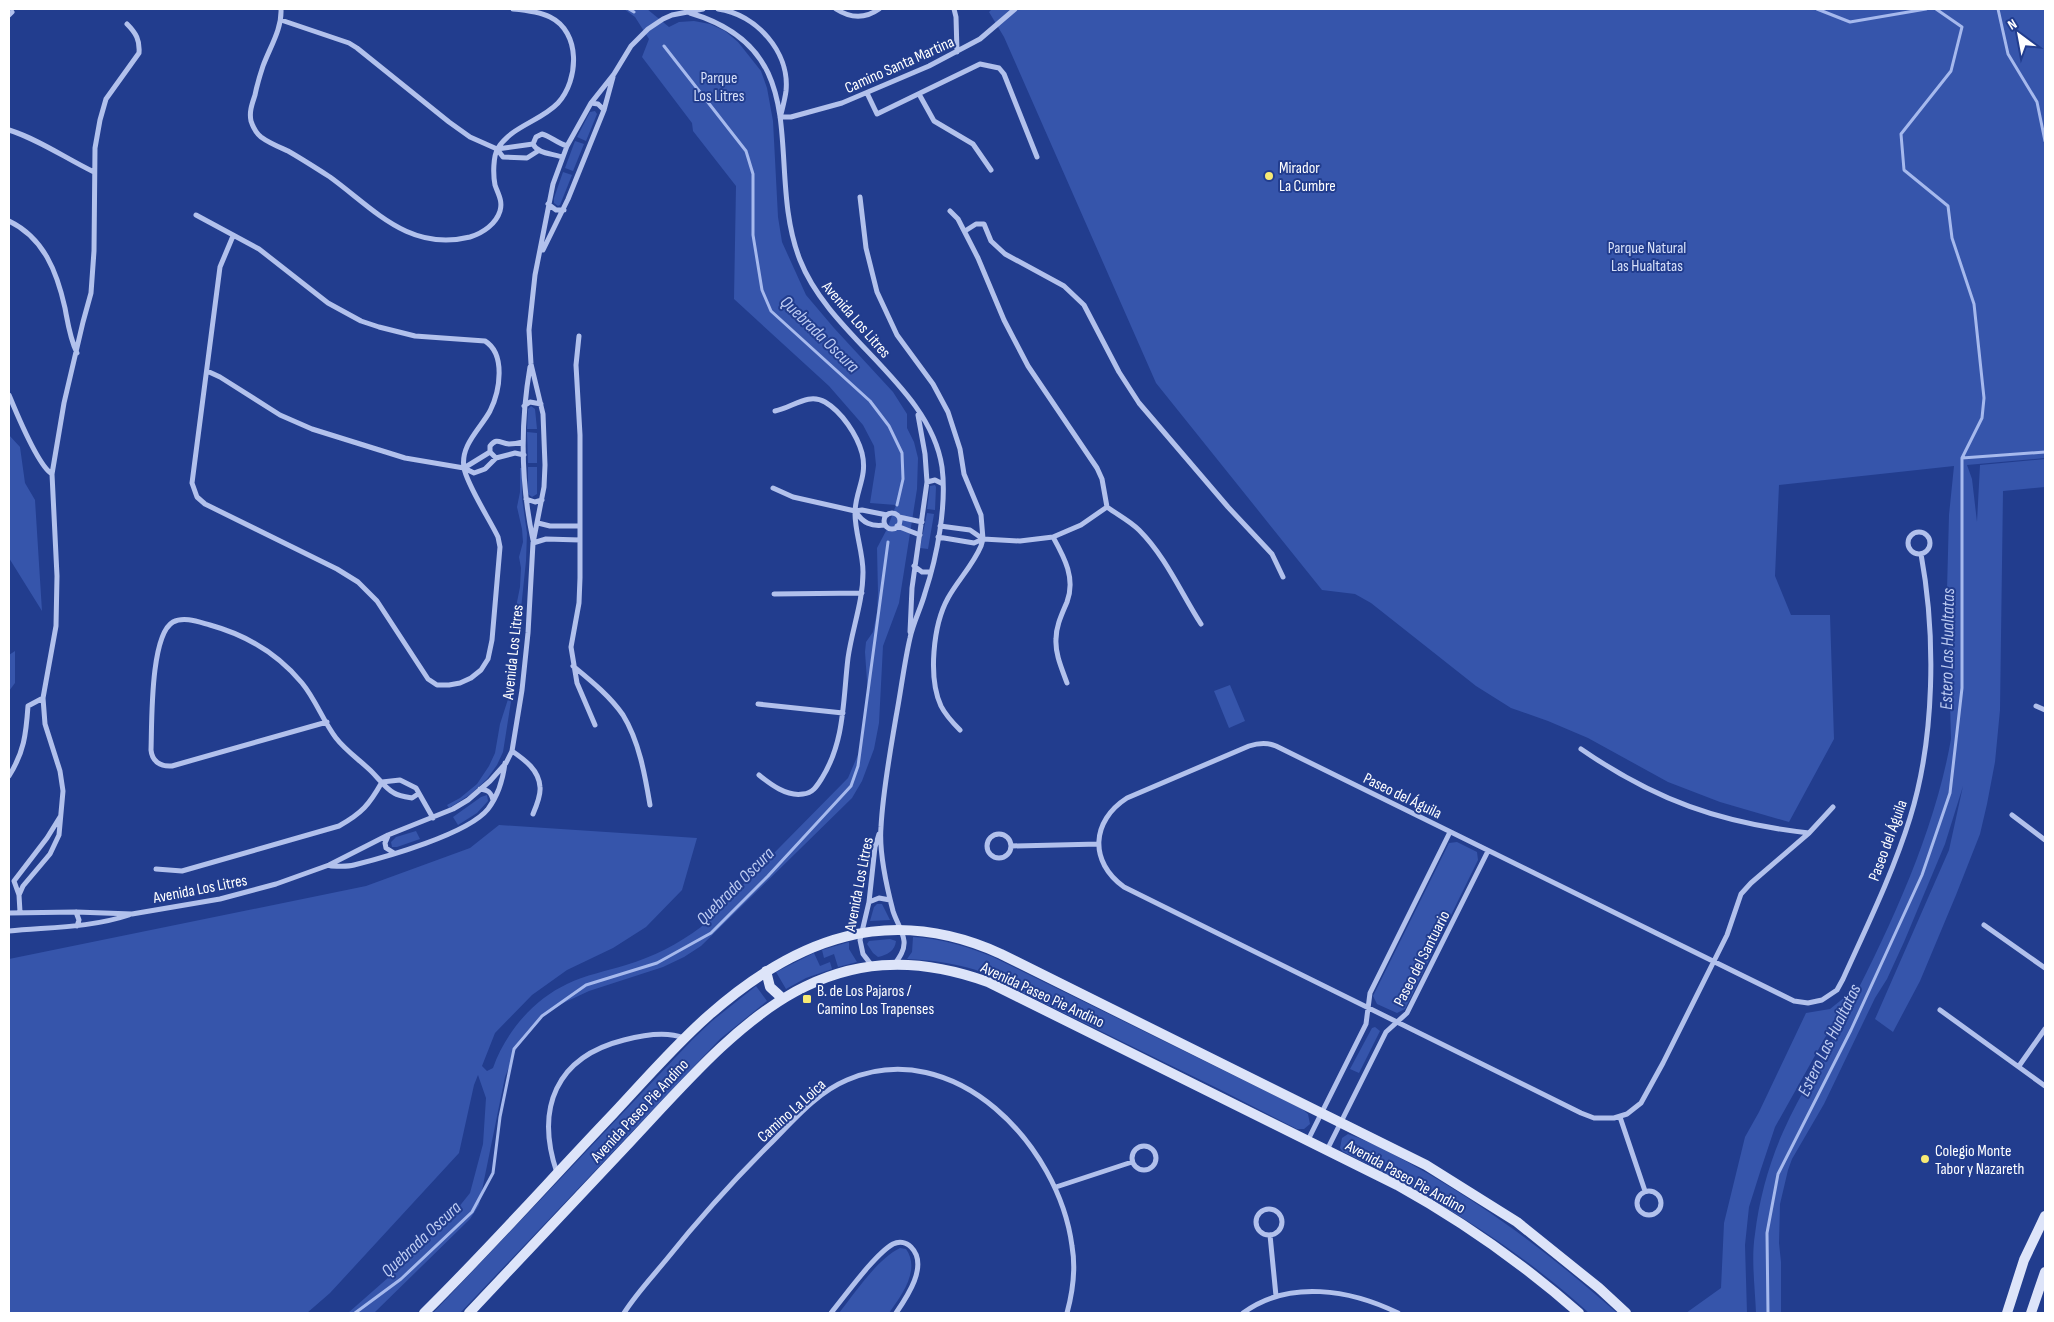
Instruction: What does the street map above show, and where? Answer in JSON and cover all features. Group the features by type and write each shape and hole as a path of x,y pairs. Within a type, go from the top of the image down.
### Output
{"main road":[{"name":"Avenida Paseo Pie Andino","path":"424,1313 685,1038 734,994 790,956 817,945 860,933 900,930 950,936 991,949 1035,969 1426,1165 1517,1222 1599,1288 1626,1313"},
{"name":"Avenida Paseo Pie Andino","path":"469,1313 713,1054 749,1021 782,998 820,980 873,966 894,965 927,966 944,969 988,982 1328,1150 1396,1185 1457,1220 1527,1270 1579,1313"},
{"path":"766,971 770,987 782,998"},
{"path":"2007,1313 2024,1260 2045,1216"},
{"path":"2031,1313 2045,1272"}],"street":[{"path":"281,9 281,20 263,66 251,108 253,125 261,137 318,170 394,226 418,236 442,240 475,235 486,230 496,220 501,209 500,198 495,184 494,169 497,149 509,135 547,113 560,101 567,88 574,60 572,42 568,34 549,16 513,9"},
{"name":"Avenida Los Litres","path":"533,542 526,499 523,442 524,406 530,364 530,313 548,204 562,157 591,103 614,74 631,46 648,29 663,19 684,11 703,9"},
{"name":"Avenida Los Litres","path":"718,9 731,12 751,22 768,37 774,47 783,68 786,90 780,117"},
{"path":"836,9 849,16 864,16 879,9"},
{"path":"954,9 956,16 957,52"},
{"name":"Camino Santa Martina","path":"780,117 791,117 842,104 957,52 980,39 1015,9"},
{"name":"Avenida Los Litres","path":"684,11 711,19 730,29 752,49 769,76 776,96 780,117 790,225 804,271 826,307 891,376 916,410 936,445 940,457 944,484 940,526 931,572 910,636 886,782 880,831 875,848 869,902 860,933 863,954 873,966"},
{"path":"281,20 349,43 449,122 470,137 497,149 503,156 527,158 538,151 548,151 562,157"},
{"path":"19,895 23,886 50,854 59,835 63,791 60,771 45,724 43,698 56,626 57,576 52,474 64,403 91,293 94,250 95,148 106,99 139,54 136,34 127,24"},
{"path":"867,93 877,114 980,64 999,68 1004,74 1037,157"},
{"name":"Avenida Los Litres","path":"540,256 564,210 604,110 614,74"},
{"path":"919,94 934,121 974,144 991,170"},
{"path":"591,103 598,104 604,110"},
{"path":"9,130 52,148 94,172"},
{"path":"533,144 536,137 542,134 548,136 553,141 567,146"},
{"path":"497,149 533,144"},
{"path":"533,144 538,151"},
{"path":"860,198 864,236 877,292 897,335 933,384 948,412 960,449 964,474 979,509 983,539 978,553 947,599 942,611 936,639 934,672 938,697 947,717 960,730"},
{"path":"548,204 556,210 564,210"},
{"path":"950,211 965,231 992,287 1004,320 1024,359 1097,468 1102,479 1107,507 1137,529 1154,548 1175,578 1201,624"},
{"path":"196,215 259,249 328,303 361,321 396,333 484,341 489,344 498,357 500,366 491,410 471,437 466,451 464,468 498,537 499,563 492,640 488,659 481,670 471,678 460,683 438,685 428,679 377,601 358,582 337,569 205,504 197,497 192,483 220,266 234,236"},
{"path":"9,221 32,237 48,256 58,278 71,342 77,353"},
{"path":"965,231 976,224 984,224 993,243 1005,254 1058,282 1079,299 1090,313 1119,372 1139,403 1228,507 1272,554 1283,577"},
{"path":"579,336 576,365 580,435 579,526 581,562 579,603 570,647 577,683 595,726"},
{"name":"Avenida Los Litres","path":"329,866 354,865 456,831 487,810 502,782 506,763 512,750 522,690 528,633 533,542 542,500 545,465 541,404 530,364"},
{"path":"207,372 220,377 280,414 312,429 405,458 464,468 474,473 484,469 496,458 515,453 524,455"},
{"path":"9,395 39,459 47,471 52,474"},
{"path":"759,775 775,786 795,794 804,794 813,790 826,773 836,752 843,713 850,649 862,593 862,560 855,511 862,484 864,464 855,437 842,418 829,405 814,399 804,400 775,411"},
{"path":"524,406 530,402 541,404"},
{"name":"Avenida Los Litres","path":"910,636 910,606 914,566 927,482 924,448 916,410"},
{"path":"496,458 490,452 490,446 494,441 499,440 508,444 523,442"},
{"path":"464,468 490,452"},
{"path":"927,482 935,480 944,484"},
{"path":"774,488 793,496 855,511 895,513 899,517 922,522"},
{"path":"526,499 535,502 542,500"},
{"path":"938,537 970,543 983,539 1020,541 1053,537 1081,525 1107,507"},
{"path":"855,511 870,525 885,525 891,528 898,526 920,535"},
{"path":"885,525 884,519 887,514"},
{"path":"898,526 900,522 899,517"},
{"path":"538,523 550,526 579,526"},
{"path":"940,526 970,530 983,539"},
{"name":"Paseo del Águila","path":"1917,531 1924,532 1930,540 1929,548 1921,554 1914,553 1908,545 1908,538 1917,531"},
{"path":"1053,537 1068,566 1069,576 1068,600 1057,628 1055,640 1060,665 1067,683"},
{"path":"533,542 546,538 580,540"},
{"name":"Paseo del Águila","path":"1099,844 1102,826 1106,819 1115,807 1127,798 1249,746 1262,743 1276,746 1787,998 1802,1003 1816,1002 1828,997 1837,990 1843,980 1902,842 1916,798 1922,769 1927,722 1930,651 1928,595 1921,554"},
{"path":"914,566 922,572 931,572"},
{"path":"774,594 862,593"},
{"path":"327,722 172,766 161,765 153,759 150,750 156,655 162,634 172,622 185,619 223,629 253,642 279,660 301,682 327,722 336,738 396,795 412,798 418,794"},
{"path":"573,665 610,700 624,717 642,769 650,805"},
{"path":"9,776 20,757 27,727 28,706 43,698"},
{"path":"758,704 843,713"},
{"path":"2036,706 2044,708"},
{"path":"1581,749 1638,784 1697,810 1757,826 1809,833"},
{"path":"512,750 530,765 539,784 540,790 533,814"},
{"name":"Avenida Los Litres","path":"9,931 77,926 132,914 220,899 276,884 329,866 388,835 433,818 468,800 490,781 506,763"},
{"path":"382,782 400,780 416,788 433,818"},
{"path":"156,869 182,871 339,826 358,815 372,800 382,782"},
{"path":"480,789 487,790 492,794 493,800"},
{"path":"1011,846 1099,844 1105,867 1124,887 1581,1113 1601,1119 1620,1117 1634,1109 1646,1096 1714,962 1733,922 1739,899 1746,888 1809,833 1833,807"},
{"path":"20,912 19,895 14,881 47,838 61,814"},
{"path":"2012,815 2045,840"},
{"name":"Avenida Los Litres","path":"880,831 890,900 904,937 904,946 894,965"},
{"name":"Paseo del Santuario","path":"1308,1140 1366,1024 1370,993 1450,832"},
{"path":"1001,834 1007,837 1011,846 1006,855 1000,858 990,855 986,845 991,836 1001,834"},
{"path":"388,835 385,843 386,848 394,853"},
{"name":"Paseo del Santuario","path":"1328,1150 1386,1032 1407,1013 1488,851"},
{"path":"869,902 879,898 890,900"},
{"path":"76,912 79,920 77,926"},
{"name":"Avenida Los Litres","path":"9,913 76,912 132,914"},
{"path":"1984,925 2045,968"},
{"path":"1940,1010 2045,1086"},
{"path":"2019,1066 2045,1029"},
{"name":"Avenida Paseo Pie Andino","path":"557,1173 550,1148 550,1120 556,1091 564,1074 592,1051 629,1038 664,1034 685,1038"},
{"name":"Camino La Loica","path":"624,1313 678,1244 755,1159 819,1097 836,1086 860,1075 887,1070 910,1070 936,1075 960,1084 979,1096 1015,1128 1041,1160 1056,1188 1067,1220 1072,1246 1074,1276 1067,1313"},
{"path":"1620,1117 1645,1191"},
{"path":"1138,1147 1149,1147 1154,1152 1155,1162 1147,1169 1137,1168 1132,1162 1132,1155 1138,1147"},
{"path":"1056,1188 1132,1162"},
{"path":"1645,1191 1653,1191 1660,1196 1661,1208 1656,1214 1644,1214 1638,1208 1639,1196 1645,1191"},
{"path":"1268,1208 1278,1212 1282,1222 1280,1230 1270,1235 1260,1231 1256,1221 1261,1211 1268,1208"},
{"path":"1270,1235 1276,1296"},
{"path":"831,1313 882,1253 893,1244 902,1242 909,1245 914,1251 917,1260 917,1270 914,1281 896,1313"},
{"path":"1244,1313 1255,1305 1276,1296 1308,1292 1333,1292 1371,1301 1398,1313"}],"green space":[{"name":"Parque Los Litres","path":"624,9 647,9 669,27 679,22 694,21 710,24 725,31 738,42 761,71 767,88 773,121 778,217 782,242 806,295 893,392 907,414 907,428 914,442 918,458 917,489 899,603 883,646 879,723 874,749 862,781 852,798 701,946 663,967 589,991 559,1005 543,1015 529,1029 519,1041 505,1077 479,1205 470,1219 374,1313 348,1313 406,1262 450,1218 470,1193 483,1144 486,1098 478,1075 474,1085 459,1153 330,1293 307,1313 9,1313 9,959 366,886 470,848 499,825 697,838 682,890 646,927 613,948 567,970 532,995 495,1033 482,1066 487,1071 493,1068 498,1055 513,1030 532,1008 543,999 567,984 581,978 636,962 656,954 701,927 848,778 860,750 868,696 865,652 866,642 873,632 877,612 877,548 896,505 870,503 876,465 874,446 863,425 829,386 734,299 736,186 693,131 692,123 642,57 649,39 635,17"},
{"name":"Parque Natural Las Hualtatas","path":"992,9 2045,9 2045,458 1967,465 1972,479 1977,522 1980,465 2045,459 2045,487 2003,491 2000,710 1995,762 1987,804 1980,834 1956,895 1920,981 1893,1032 1875,1019 1949,850 1963,786 1945,844 1904,942 1824,1104 1792,1159 1780,1204 1781,1313 1756,1313 1753,1263 1754,1244 1765,1182 1778,1144 1790,1118 1876,954 1907,884 1933,812 1951,739 1947,590 1949,515 1954,466 1779,485 1775,576 1791,615 1830,615 1834,739 1789,822 1720,802 1668,782 1588,738 1511,708 1476,686 1371,603 1355,594 1322,590 1156,383 1004,37 989,12"},
{"path":"595,111 597,114 586,141 577,137 590,112"},
{"path":"575,141 584,144 573,171 565,168"},
{"path":"563,172 572,175 558,206 554,203 554,198"},
{"path":"531,406 535,409 537,429 527,429 528,409"},
{"path":"527,432 537,433 537,463 528,463"},
{"path":"9,435 20,447 25,483 35,500 42,611 9,558"},
{"path":"528,467 537,467 537,494 532,497 528,494"},
{"path":"520,468 522,468 522,498 527,533 526,561 512,695 503,752 487,779 471,794 449,808 447,805 460,798 477,784 489,766 495,753 500,724 510,693 516,652 515,612 520,587 521,568 519,557 523,542 517,507 520,492"},
{"path":"935,485 935,510 927,509 930,486"},
{"path":"927,513 934,514 928,549 920,548"},
{"path":"15,651 15,683 9,691 9,655"},
{"path":"1230,685 1245,721 1229,728 1214,691"},
{"path":"487,795 488,801 477,813 458,825 453,817 481,797"},
{"path":"416,831 420,839 392,847 391,842 396,837"},
{"path":"1457,842 1477,852 1478,860 1405,1009 1397,1013 1377,1004 1373,996 1449,843"},
{"path":"877,904 882,904 890,920 870,921 874,907"},
{"path":"913,937 934,939 954,944 993,957 1302,1109 1308,1114 1310,1124 1304,1129 1297,1129 976,970 942,962 907,959 912,952"},
{"path":"890,939 896,941 892,950 878,957 867,944 869,941"},
{"path":"849,942 849,949 857,962 838,967 834,954 824,958 822,950"},
{"path":"814,953 820,966 830,962 832,969 806,978 786,989 776,972"},
{"path":"756,986 767,1001 720,1039 460,1313 433,1313 692,1040 712,1021"},
{"path":"1850,993 1775,1127 1761,1169 1749,1207 1745,1245 1747,1313 1686,1313 1721,1288 1724,1223 1745,1137 1759,1112 1806,1013 1830,1009"},
{"path":"1375,1027 1380,1031 1359,1073 1350,1069 1372,1028"},
{"path":"1348,1134 1398,1157 1453,1188 1549,1256 1617,1313 1589,1313 1531,1265 1471,1223 1408,1186 1342,1151 1340,1148 1342,1138"},
{"path":"900,1248 906,1249 910,1257 910,1274 904,1291 889,1313 839,1313 875,1268 891,1253"}],"waterway":[{"name":"Quebrada Oscura","path":"629,9 634,12"},
{"name":"Estero Las Hualtatas","path":"1817,9 1850,22 1926,9"},
{"name":"Estero Las Hualtatas","path":"1768,1313 1767,1233 1778,1174 1851,1030 1922,875 1950,793 1962,688 1962,458 1982,418 1984,398 1974,304 1952,238 1948,206 1904,170 1901,134 1951,71 1962,27 1936,9"},
{"path":"1998,9 2008,54 2037,102 2045,141"},
{"name":"Quebrada Oscura","path":"664,46 746,151 753,174 753,235 762,290 771,311 870,401 889,426 902,453 903,479 897,505"},
{"path":"1962,458 2045,452"},
{"name":"Quebrada Oscura","path":"355,1313 401,1279 472,1212 493,1173 500,1117 514,1049 542,1016 586,985 657,963 711,933 768,876 851,786 858,766 888,542"}],"place":[{"name":"Mirador La Cumbre","path":"1269,176"},
{"name":"B. de Los Pajaros / Camino Los Trapenses","path":"807,999"},
{"name":"Colegio Monte Tabor y Nazareth","path":"1925,1159"}]}
